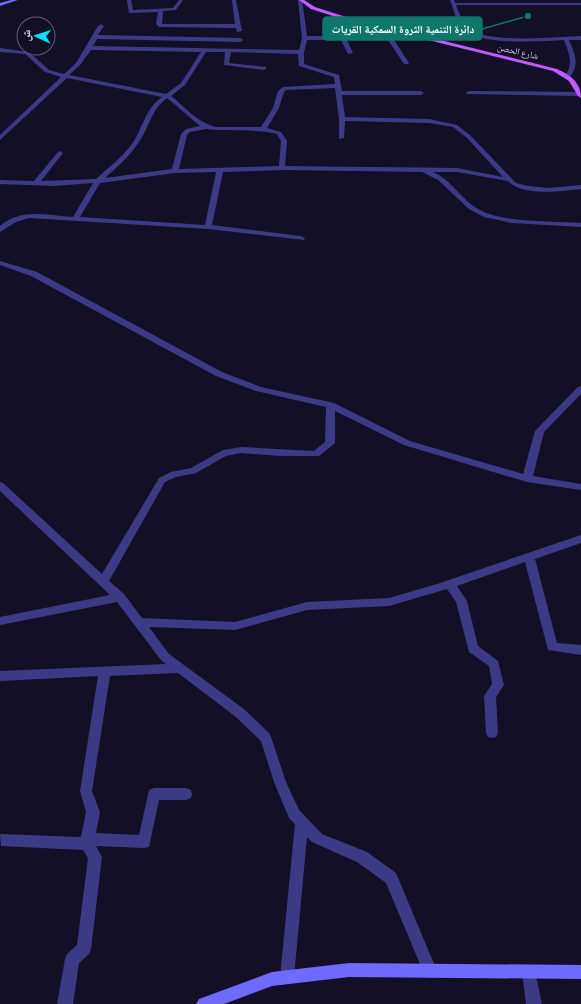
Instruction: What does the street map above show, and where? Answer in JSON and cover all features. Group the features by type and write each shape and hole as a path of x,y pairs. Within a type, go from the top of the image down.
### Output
{"main road":[{"name":"شارع الحصن","path":"300,0 313,8 341,17 527,62 555,70 568,76"},
{"path":"568,76 575,82 581,95"}],"street":[{"path":"0,5 16,0"},
{"path":"129,0 131,12 174,9 181,0"},
{"path":"234,0 239,26 241,52"},
{"path":"300,0 306,38 301,52 301,65 310,70 329,71 337,76 342,119 341,138"},
{"path":"453,2 463,26 474,34 486,38 581,38"},
{"path":"161,10 159,24 161,26 239,26"},
{"path":"341,17 343,38 350,53"},
{"path":"0,138 78,64 101,26"},
{"path":"397,31 391,37 391,40 406,63"},
{"path":"95,37 240,40"},
{"path":"306,38 343,38"},
{"path":"566,38 573,57 573,70 568,76"},
{"path":"89,48 228,52 301,52"},
{"path":"0,50 27,53 47,71 121,88 168,96 199,124 207,127 216,129 263,129 278,133 284,142 282,168"},
{"path":"75,219 98,181 125,156 137,141 146,120 157,103 183,84 204,51"},
{"path":"228,52 226,64 264,68"},
{"path":"573,57 581,57"},
{"path":"263,129 276,108 281,91 285,88 338,86"},
{"path":"340,93 421,93"},
{"path":"469,94 581,95"},
{"path":"342,119 429,121 455,126 469,137 514,184 528,188 549,190 581,187"},
{"path":"175,171 184,134 188,130 207,127"},
{"path":"36,183 60,153"},
{"path":"0,182 54,184 98,181 175,171 282,168 457,170 511,180"},
{"path":"208,227 220,169"},
{"path":"418,169 429,172 438,177 469,206 479,213 502,219 581,224"},
{"path":"0,230 8,222 18,217 208,227 301,238"},
{"path":"0,263 34,274 219,374 259,389 331,405 407,443 527,479 581,486"},
{"path":"527,479 540,431 581,389"},
{"path":"104,582 156,488 162,480 174,474 193,471 223,453 241,450 316,454 330,443 331,405"},
{"path":"0,485 120,597 164,657 240,713 266,738 280,782 294,814 317,838 362,858 391,878 430,971"},
{"path":"138,622 235,626 306,606 389,602 450,584 581,539"},
{"path":"529,557 552,648 581,650"},
{"path":"450,584 461,602 473,648 494,664 498,685 490,696 492,733"},
{"path":"0,621 120,597"},
{"path":"0,676 180,668"},
{"path":"65,1004 72,959 84,949 95,857 87,842 94,812 86,791 105,672"},
{"path":"2,840 144,842 154,794 186,794"},
{"path":"287,977 302,822"},
{"path":"204,1004 272,979 349,970 581,972"},
{"path":"529,972 534,1004"}],"lane":[{"path":"453,2 581,4"}],"place":[{"name":"دائرة التنمية الثروة السمكية القريات","path":"528,16"}]}
